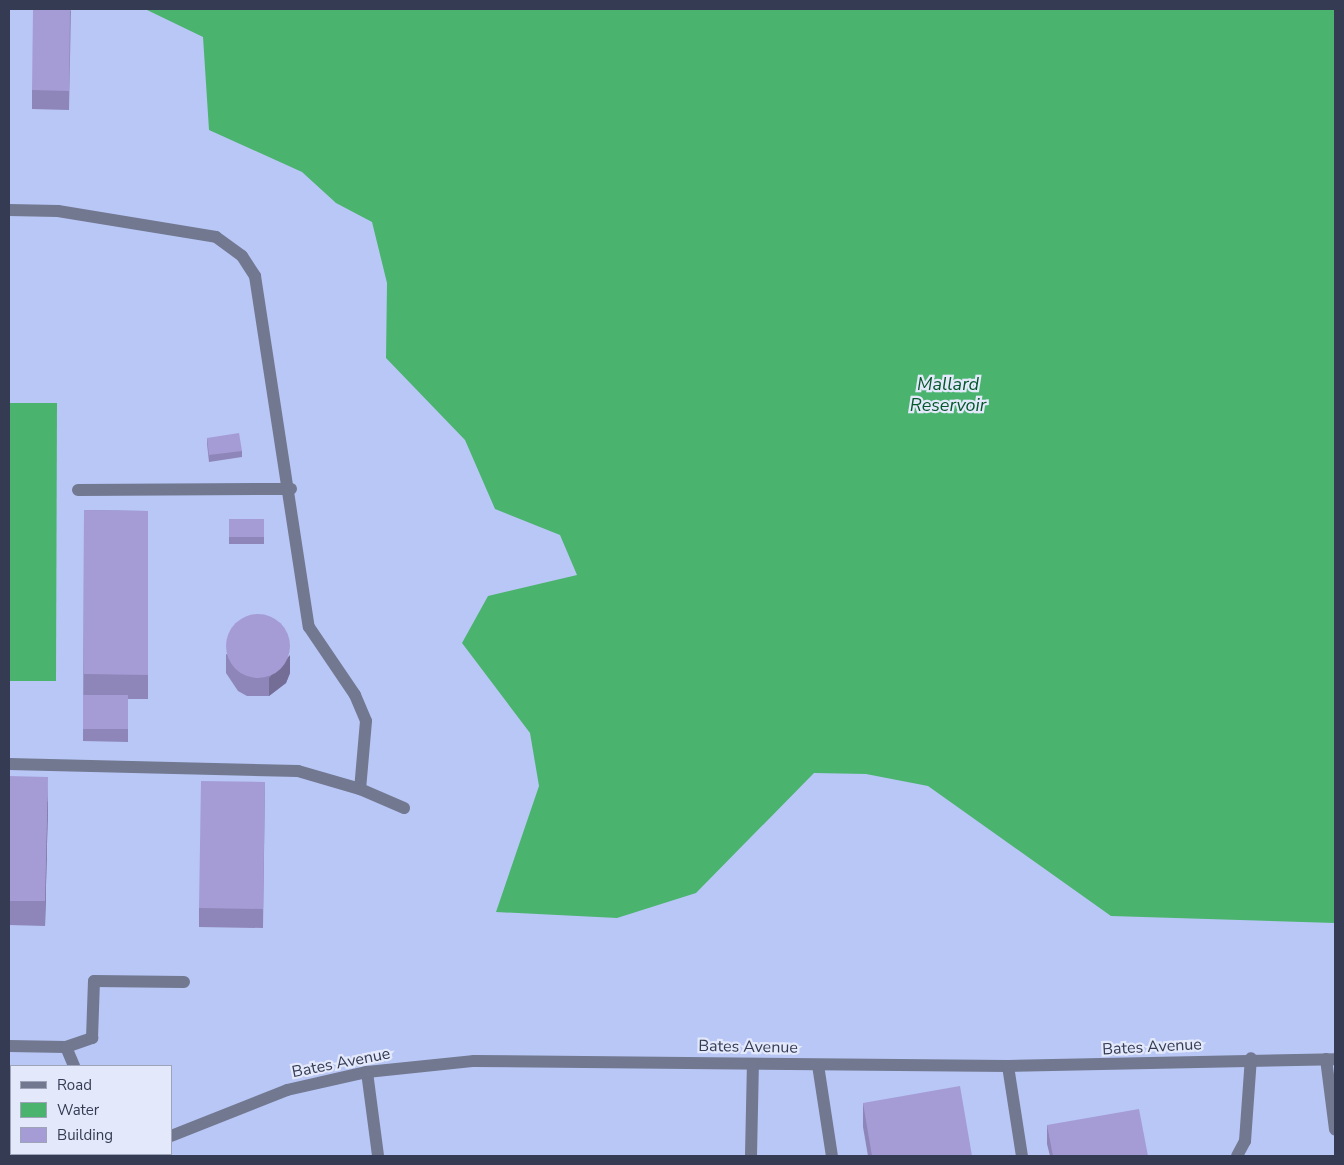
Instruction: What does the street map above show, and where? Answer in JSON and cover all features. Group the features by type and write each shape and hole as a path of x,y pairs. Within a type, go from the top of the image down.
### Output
{"street":[{"path":"9,210 58,211 176,227 216,237 242,256 255,276 263,301 309,627 355,696 366,721 360,789"},
{"path":"78,490 247,492 291,489"},
{"path":"9,764 298,771 360,789 404,808"},
{"path":"9,1046 66,1048 92,1038 94,981 184,982"},
{"path":"66,1048 74,1065"},
{"path":"1236,1156 1245,1141 1251,1058"},
{"name":"Bates Avenue","path":"172,1136 286,1090 367,1072 474,1061 1125,1066 1251,1058 1330,1059"},
{"path":"1330,1059 1335,1129"},
{"path":"751,1156 753,1064"},
{"path":"818,1065 832,1156"},
{"path":"1008,1066 1022,1156"},
{"path":"367,1072 378,1156"}],"water":[{"name":"Mallard Reservoir","path":"145,9 1335,9 1335,923 1111,916 928,786 866,774 814,773 696,893 617,918 496,912 539,786 530,733 462,643 488,596 577,575 560,535 495,509 465,440 386,358 387,283 372,222 336,203 302,172 209,130 203,37"},
{"path":"9,403 57,403 56,681 9,681"}],"building":[{"path":"33,9 70,9 69,91 32,90"},
{"path":"239,433 242,451 209,455 207,438"},
{"path":"84,510 148,511 148,675 84,674"},
{"path":"229,519 264,519 264,537 229,537"},
{"path":"258,614 270,617 281,623 287,634 290,646 287,658 281,669 270,675 258,678 246,675 235,669 229,658 226,646 229,634 235,623 246,617"},
{"path":"83,695 128,695 128,729 83,729"},
{"path":"9,776 48,777 45,901 9,901"},
{"path":"201,781 265,782 263,909 199,908"},
{"path":"960,1086 972,1156 872,1156 863,1103"},
{"path":"1139,1109 1148,1156 1053,1156 1047,1125"}]}
